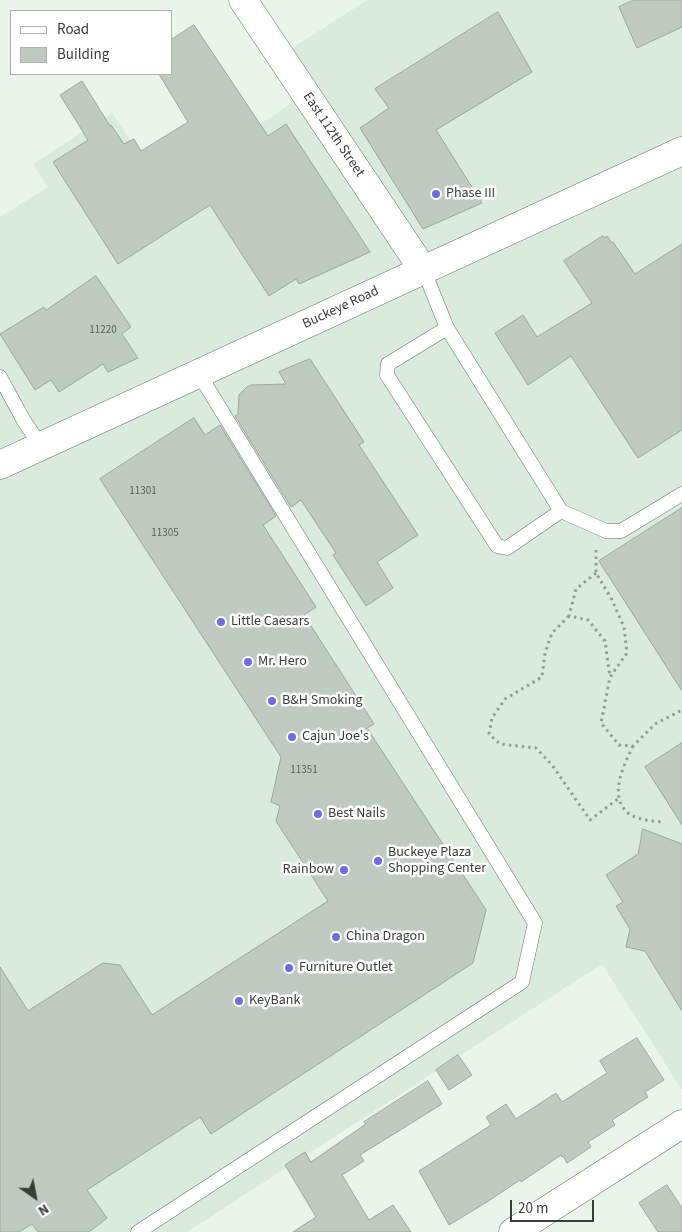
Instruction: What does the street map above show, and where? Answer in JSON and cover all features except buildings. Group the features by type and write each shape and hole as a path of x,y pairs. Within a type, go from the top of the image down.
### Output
{"street":[{"name":"East 112th Street","path":"243,0 424,270"},
{"name":"Buckeye Road","path":"0,465 681,154"},
{"path":"514,1232 682,1124"}],"lane":[{"path":"424,270 447,328 561,511 606,531 621,531 682,494"},
{"path":"447,328 388,364 387,375 497,546 506,548 561,511"},
{"path":"138,1232 522,982 535,923 199,374"},
{"path":"0,377 40,446"}],"path":[{"path":"597,527 596,573 611,598 624,627 626,653 610,677"},
{"path":"596,573 576,589 569,616 552,633 545,653 542,677 505,698 492,718 490,734 500,744 536,748 552,765 590,820 619,798"},
{"path":"569,616 588,620 604,641 610,677 601,723 619,745 633,746"},
{"path":"663,822 642,819 628,812 619,798 621,772 633,746 655,724 682,710"}],"shaded area":[{"path":"367,0 682,0 682,1090 602,964 187,1232 0,1232 0,217 48,187 33,164 112,113 162,188 306,94 280,56"}],"place":[{"name":"Phase III","path":"436,194"},
{"name":"Little Caesars","path":"221,622"},
{"name":"Mr. Hero","path":"248,662"},
{"name":"B&H Smoking","path":"272,701"},
{"name":"Cajun Joe's","path":"292,737"},
{"name":"Best Nails","path":"318,814"},
{"name":"Buckeye Plaza Shopping Center","path":"378,861"},
{"name":"Rainbow","path":"344,870"},
{"name":"China Dragon","path":"336,937"},
{"name":"Furniture Outlet","path":"289,968"},
{"name":"KeyBank","path":"239,1001"}]}
